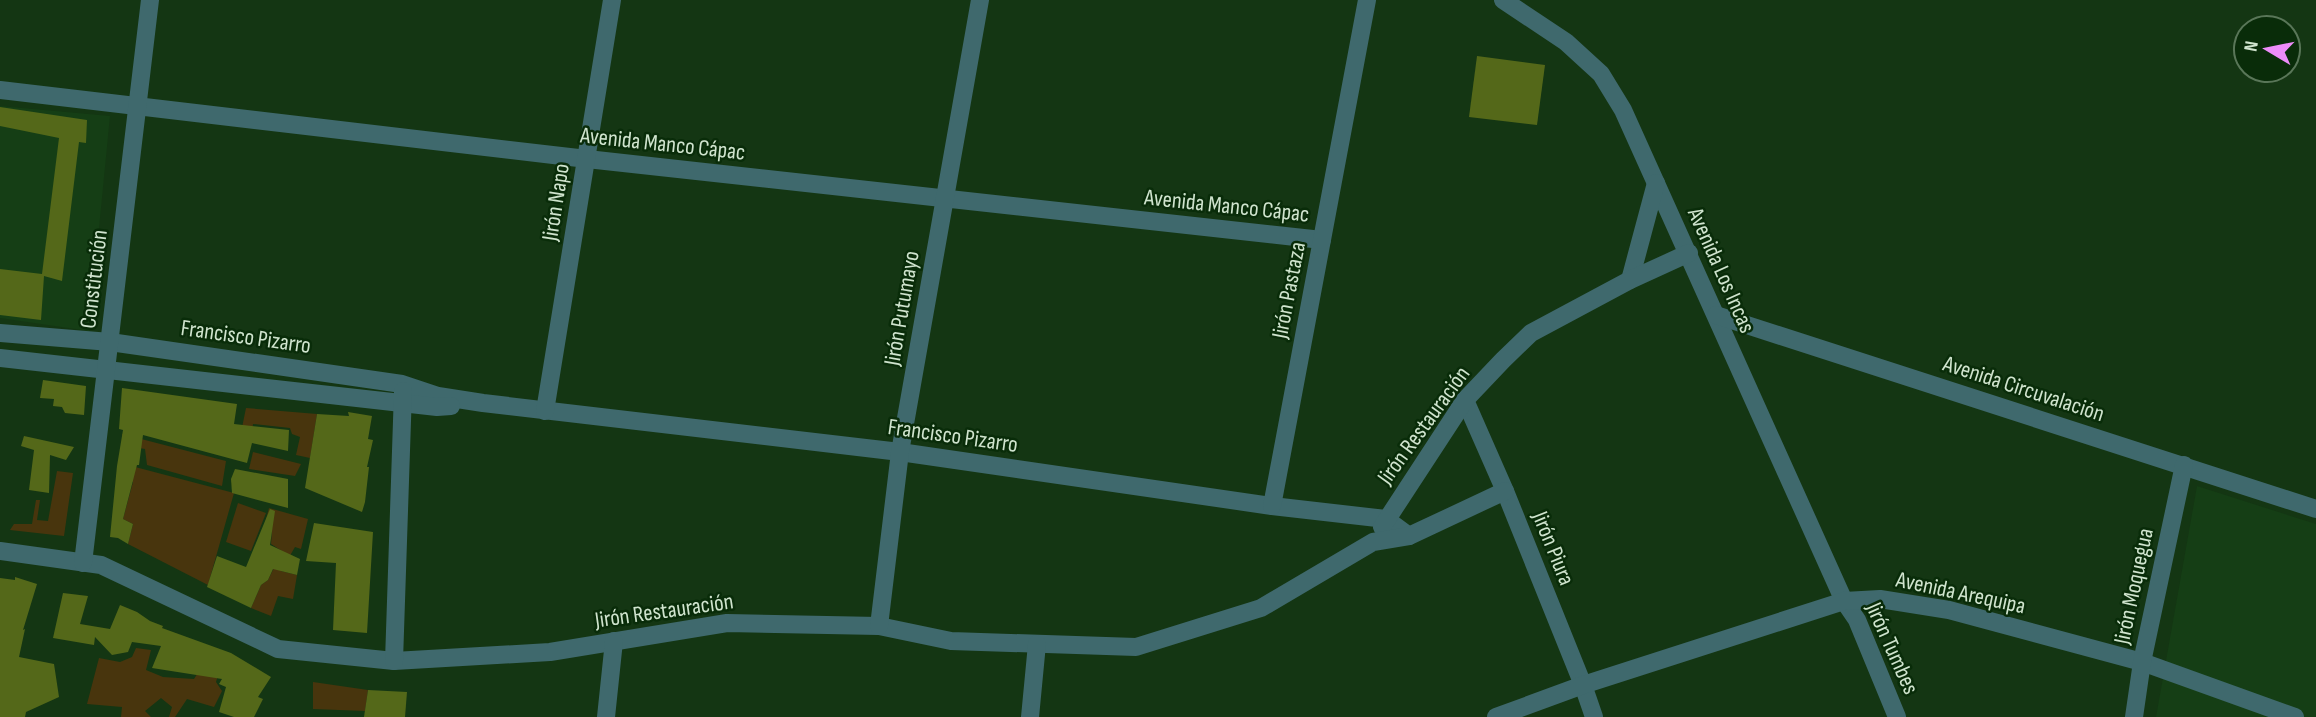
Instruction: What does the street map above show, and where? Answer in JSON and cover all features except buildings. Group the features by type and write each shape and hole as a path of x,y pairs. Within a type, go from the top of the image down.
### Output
{"street":[{"name":"Constitución","path":"83,563 150,0"},
{"name":"Jirón Napo","path":"545,411 612,0"},
{"name":"Jirón Putumayo","path":"879,625 900,452 980,0"},
{"name":"Jirón Pastaza","path":"1272,506 1367,0"},
{"name":"Avenida Los Incas","path":"1499,1 1566,42 1601,74 1623,110 1844,601"},
{"name":"Avenida Manco Cápac","path":"0,90 587,159 1322,240"},
{"path":"1630,280 1656,183"},
{"name":"Jirón Restauración","path":"1373,542 1465,400 1531,333 1630,280 1689,253"},
{"name":"Avenida Circuvalación","path":"1716,315 2316,509"},
{"name":"Francisco Pizarro","path":"0,333 110,342 402,384 438,396 483,403 900,452 1272,506 1387,519"},
{"name":"Francisco Pizarro","path":"0,358 438,407 483,403"},
{"path":"394,661 402,384"},
{"name":"Jirón Piura","path":"1465,400 1594,717"},
{"name":"Jirón Moquegua","path":"2134,717 2142,662 2184,465"},
{"name":"Jirón Restauración","path":"0,551 101,565 278,649 394,661 551,652 727,623 879,625 951,641 1136,647 1261,608 1373,542 1409,537 1504,491"},
{"path":"1387,519 1409,537"},
{"name":"Avenida Arequipa","path":"1496,717 1583,685 1844,601 1880,599 1949,610 2142,662 2295,717"},
{"name":"Jirón Tumbes","path":"1844,601 1857,620 1897,717"},
{"path":"606,717 614,641"},
{"path":"1030,717 1037,644"}],"shaded area":[{"path":"0,106 110,116 89,331 0,318"},
{"path":"246,408 317,414 310,458 296,455 300,437 292,434 290,428 253,424 250,446 238,447"},
{"path":"122,434 226,461 222,486 147,465 145,449 122,445"},
{"path":"253,452 301,464 295,476 249,469"},
{"path":"120,463 234,493 208,585 128,544 133,524 123,519 133,482 116,477"},
{"path":"57,471 73,473 64,536 10,530 14,524 32,524 36,500 40,500 37,520 48,521"},
{"path":"2197,486 2316,524 2316,717 2156,717"},
{"path":"238,503 266,513 251,551 226,542"},
{"path":"269,508 308,519 301,549 295,547 281,571 297,575 293,599 278,596 271,616 251,608 261,585 268,580 282,551 271,544 272,531 265,523"},
{"path":"136,648 151,650 146,670 163,677 194,679 206,660 218,675 216,682 222,691 214,707 187,699 175,717 169,717 172,707 161,698 145,711 151,717 121,717 122,707 87,704 99,658 120,662 132,657"},
{"path":"313,682 368,690 365,711 313,709"}]}
